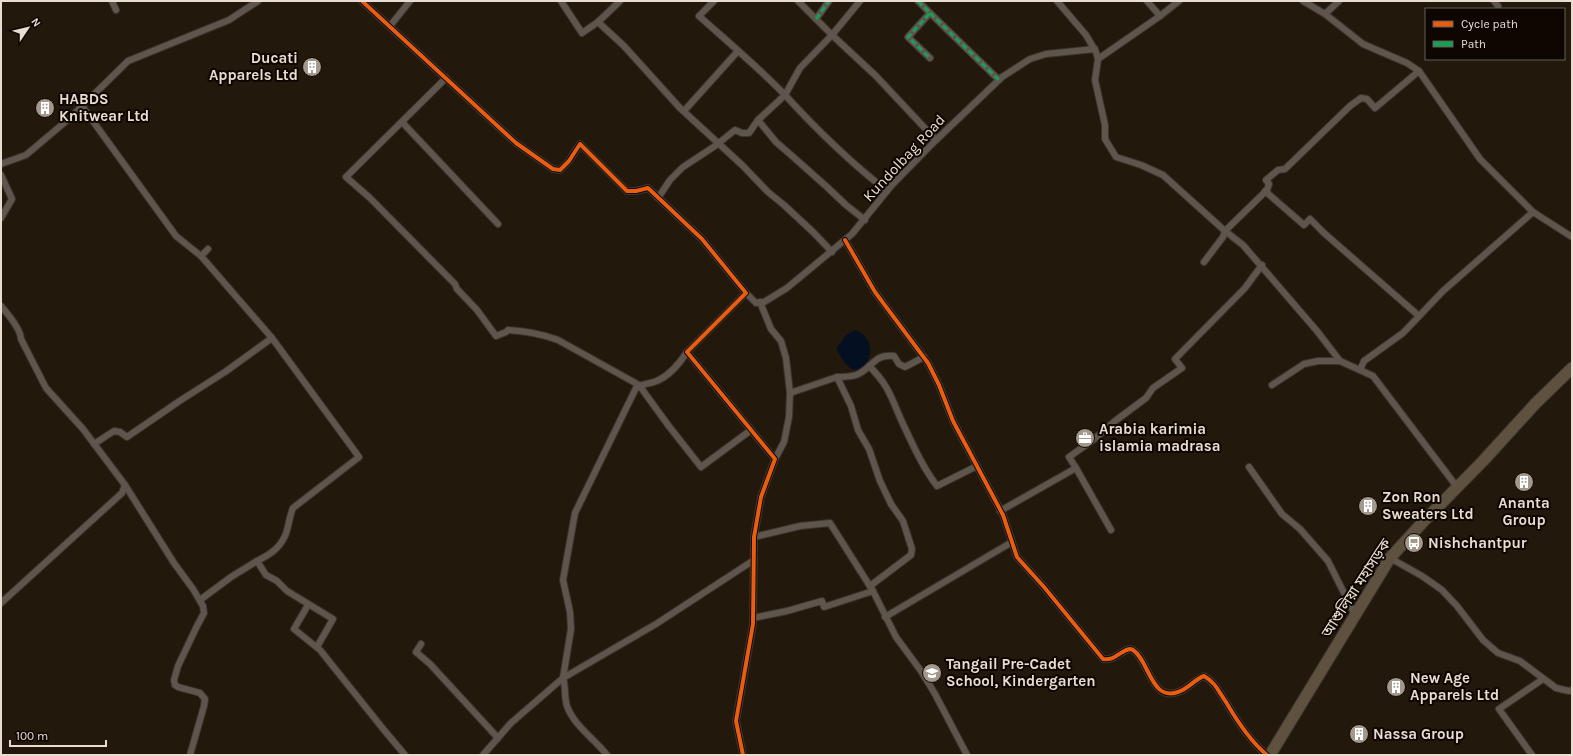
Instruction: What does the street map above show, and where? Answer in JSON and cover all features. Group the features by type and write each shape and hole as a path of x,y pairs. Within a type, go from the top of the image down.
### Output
{"highway":[{"name":"আশুলিয়া মহাসড়ক","path":"1270,755 1390,558 1483,461 1535,404 1572,368"}],"street":[{"path":"112,1 116,10"},
{"path":"1,164 26,155 71,117 128,61 229,20 258,1"},
{"path":"362,1 516,143 553,170 560,170 569,161 580,144 627,191 636,191 648,188 702,239 746,293 756,303 760,302 770,329 781,341 786,358 790,393 789,417 784,442 775,459 761,497 754,537 753,618 736,721 744,755"},
{"path":"390,26 410,1"},
{"path":"561,1 582,33 598,22 620,1"},
{"path":"714,1 699,16 785,96 843,155 887,191"},
{"path":"816,19 829,1"},
{"path":"658,198 670,180 683,167 735,130 742,133 749,132 758,120 785,96 800,68 832,35 860,1"},
{"path":"918,1 999,80"},
{"path":"1057,1 1086,35 1095,49 1098,59 1096,80 1105,125 1104,139 1116,157 1141,165 1163,175 1225,231 1243,245 1262,265 1340,361 1373,376 1457,487"},
{"path":"1147,1 1160,16"},
{"path":"1098,59 1179,1"},
{"path":"1303,1 1325,14 1363,44 1407,63 1419,71 1480,159 1533,212 1572,237"},
{"path":"1325,14 1339,1"},
{"path":"802,2 816,19 876,76 936,140"},
{"path":"930,13 908,37 930,58"},
{"path":"598,22 624,46 684,111 742,165 768,192 813,232 832,252"},
{"name":"Kundolbag Road","path":"760,302 769,299 787,288 845,240 865,220 887,191 936,140 999,80 1030,59 1046,54 1095,49"},
{"path":"684,111 738,51"},
{"path":"1204,262 1223,237 1225,231 1265,191 1269,184 1266,180 1278,170 1285,169 1350,106 1361,98 1367,99 1375,108 1419,71"},
{"path":"446,78 346,177 370,198 455,284 457,289 477,310 496,336 499,336 508,330 532,332 545,335 558,340 639,385 701,467 751,430"},
{"path":"82,106 176,236 201,256 272,338 359,457 293,508 289,516 285,536 273,553 231,577 200,600"},
{"path":"758,120 776,142 846,205 865,220"},
{"path":"402,122 498,224"},
{"path":"1,175 12,199 1,218"},
{"path":"1265,191 1304,226 1310,219 1419,316"},
{"path":"1360,370 1364,361 1403,333 1443,291 1533,212"},
{"path":"845,240 874,292 924,357 938,385 956,428 1000,511 1017,557 1021,563 1044,587 1103,659 1113,659 1128,649 1132,650 1137,654 1156,685 1163,692 1170,694 1179,692 1204,676 1214,681 1249,736 1266,755"},
{"path":"201,256 208,249"},
{"path":"1111,530 1069,457 1146,398 1154,388 1182,368 1175,359 1245,288 1262,265"},
{"path":"607,755 580,726 570,713 566,703 566,686 563,678 571,629 570,612 563,580 575,513 636,388 639,385 655,381 676,368 687,352 746,293"},
{"path":"1,306 14,322 46,388 83,429 125,485 203,606 204,614 178,666 174,680 175,685 178,687 200,693 205,698 190,755"},
{"path":"94,444 114,431 120,432 127,437 225,372 272,338"},
{"path":"687,352 775,459"},
{"path":"790,393 837,378 857,375 879,357 888,355 894,356 899,364 905,367 924,357"},
{"path":"1272,385 1304,364 1318,361 1340,361"},
{"path":"869,366 878,375 890,393 903,424 921,460 937,486 977,466"},
{"path":"753,618 787,611 822,601 824,607 871,588 911,555 912,550 903,521 880,481 869,449 858,430 851,406 837,378"},
{"path":"1250,466 1282,514 1300,528 1328,561 1356,615"},
{"path":"1000,511 1076,468"},
{"path":"1,603 122,493 125,485"},
{"path":"754,537 800,526 830,523 871,588 896,636 932,688 967,755"},
{"path":"885,617 1012,542"},
{"path":"1390,558 1422,576 1442,590 1457,606 1483,640 1498,653 1520,661 1556,688 1569,691 1572,690"},
{"path":"483,755 511,723 563,678 656,624 754,560"},
{"path":"257,561 266,575 277,581 287,591 308,605 333,619 317,647"},
{"path":"308,605 294,629 317,647 405,755"},
{"path":"421,644 416,652 435,669 498,738"},
{"path":"1532,755 1499,708 1544,679"}],"water":[{"path":"855,330 862,333 866,338 870,352 866,364 861,368 853,370 845,363 836,349 846,335"}],"marked path":[{"path":"816,19 829,1"},
{"path":"918,1 930,13 908,37 930,58"},
{"path":"930,13 999,80"}],"cycle path":[{"path":"362,1 516,143 553,169 560,170 569,161 580,144 627,191 636,191 648,188 702,239 746,293 687,352 775,459 761,497 754,537 753,624 736,721 743,755"},
{"path":"845,240 875,292 928,363 939,385 953,421 1003,515 1017,557 1044,587 1103,659 1112,658 1130,649 1133,650 1143,662 1156,686 1162,691 1169,693 1182,691 1204,676 1214,684 1244,730 1267,755"}],"place":[{"name":"Ducati Apparels Ltd","path":"312,67"},
{"name":"HABDS Knitwear Ltd","path":"45,108"},
{"name":"Arabia karimia islamia madrasa","path":"1085,438"},
{"name":"Ananta Group","path":"1524,482"},
{"name":"Zon Ron Sweaters Ltd","path":"1368,506"},
{"name":"Nishchantpur","path":"1414,543"},
{"name":"Tangail Pre-Cadet School, Kindergarten","path":"932,673"},
{"name":"New Age Apparels Ltd","path":"1396,687"},
{"name":"Nassa Group","path":"1359,734"}]}
